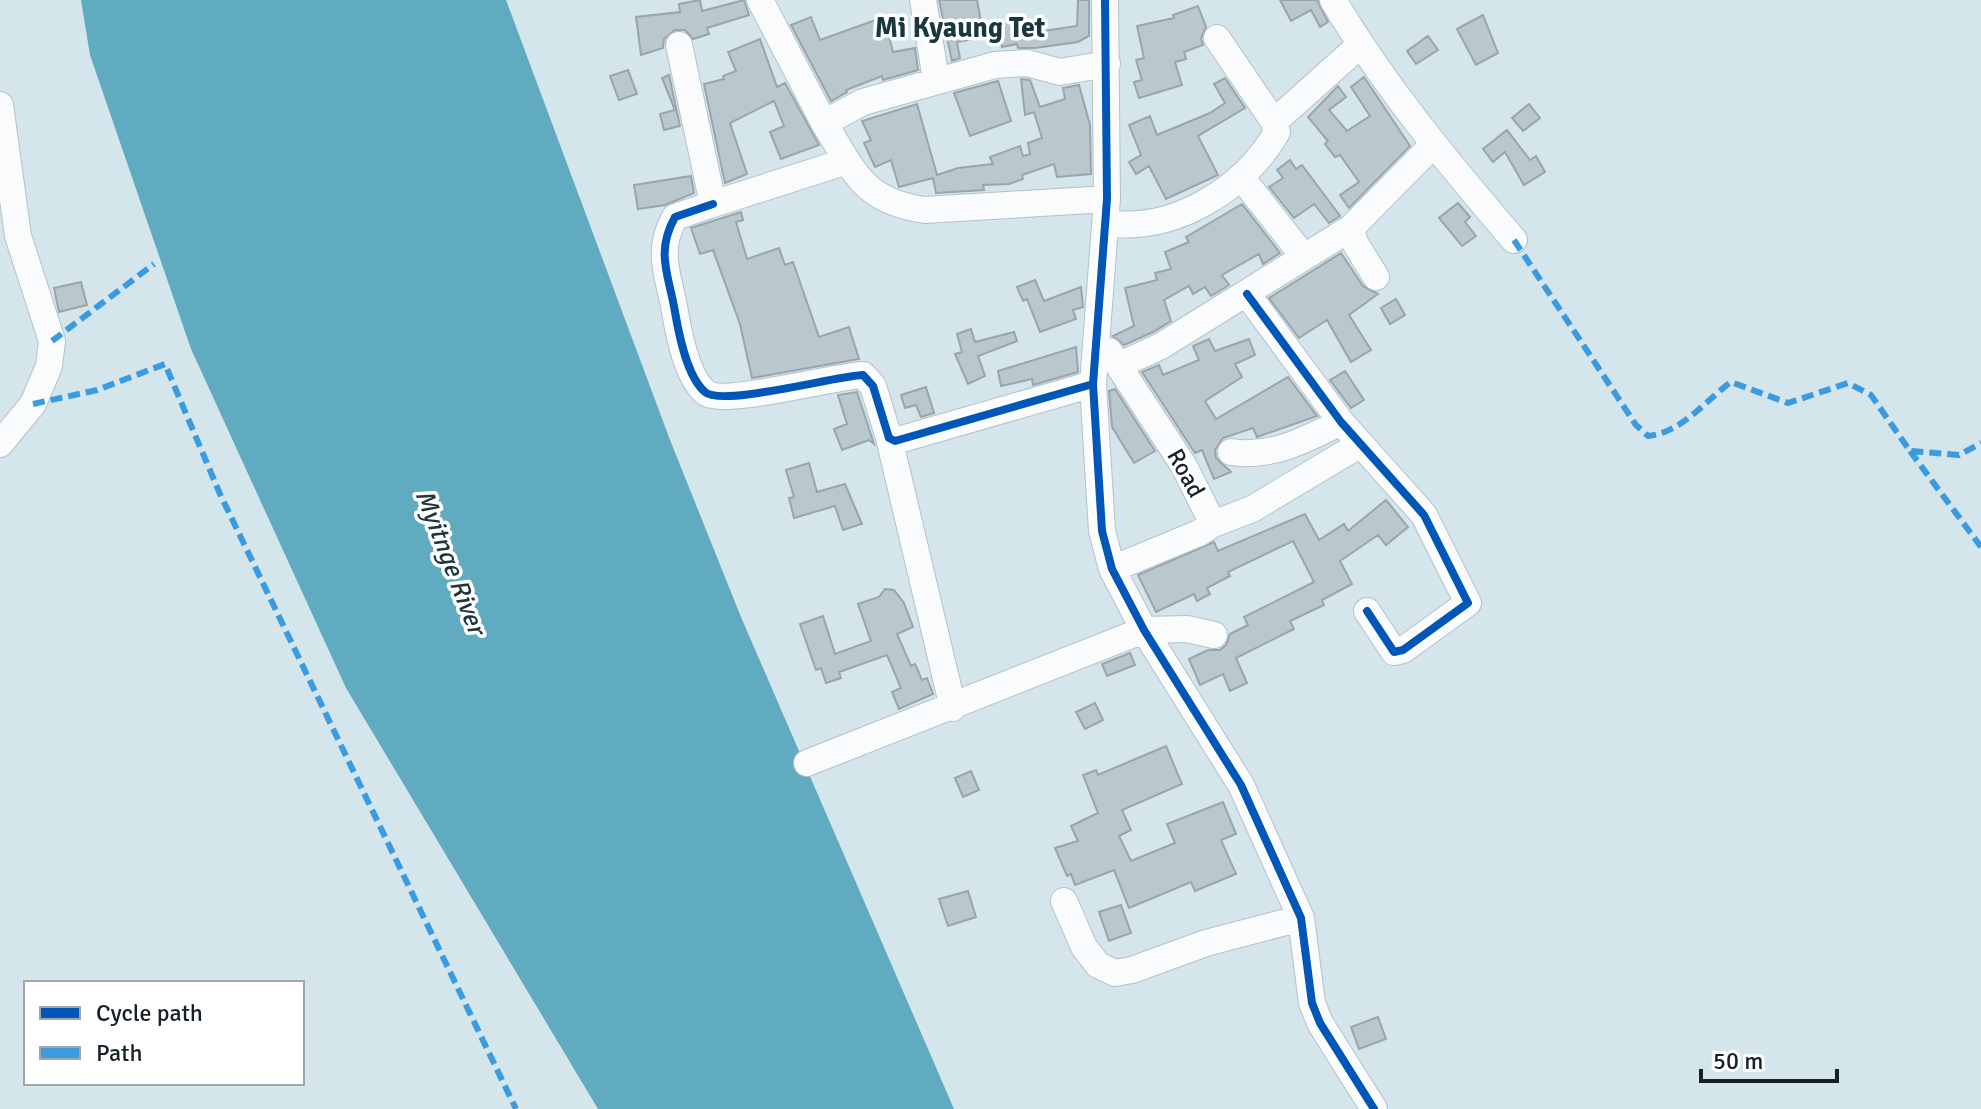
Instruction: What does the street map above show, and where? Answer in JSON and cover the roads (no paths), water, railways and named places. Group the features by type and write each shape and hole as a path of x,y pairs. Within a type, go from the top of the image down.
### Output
{"street":[{"path":"760,0 824,123 847,161 874,195 912,208 1106,211 1127,226 1161,220 1205,204 1241,177 1269,147 1277,132 1274,122 1217,38"},
{"path":"923,0 936,80"},
{"path":"1105,0 1106,211 1093,384 1102,531 1112,569 1144,630 1241,785 1301,918 1312,1003 1320,1023 1374,1109"},
{"path":"1333,0 1360,45 1432,146 1514,240"},
{"path":"679,45 713,204"},
{"path":"1274,122 1360,45"},
{"path":"824,123 863,102 995,65 1027,63 1060,72 1107,64"},
{"path":"0,105 18,236 52,341 49,366 33,404 0,444"},
{"path":"1120,365 1161,346 1351,228 1432,146"},
{"path":"847,161 675,217 662,256 677,328 693,373 706,393 719,398 742,396 863,375 873,386 889,438 953,708"},
{"path":"1241,177 1304,257"},
{"path":"1351,228 1355,243 1376,277"},
{"path":"1247,294 1359,445 1424,515 1468,603 1403,650 1394,652 1367,611"},
{"name":"Road","path":"1095,332 1120,365 1184,466 1213,524 1199,533 1112,569"},
{"path":"889,438 895,441 910,439 1093,384"},
{"path":"1231,452 1271,453 1341,422"},
{"path":"1213,524 1252,509 1359,445"},
{"path":"807,763 953,708 1144,630 1187,629 1214,635"},
{"path":"1064,901 1084,947 1098,965 1115,973 1236,934 1301,918"}],"water":[{"name":"Myitnge River","path":"81,0 506,0 670,440 741,617 954,1109 598,1109 346,688 191,349 90,55"}],"district":[{"name":"Mi Kyaung Tet","path":"960,28"}]}
